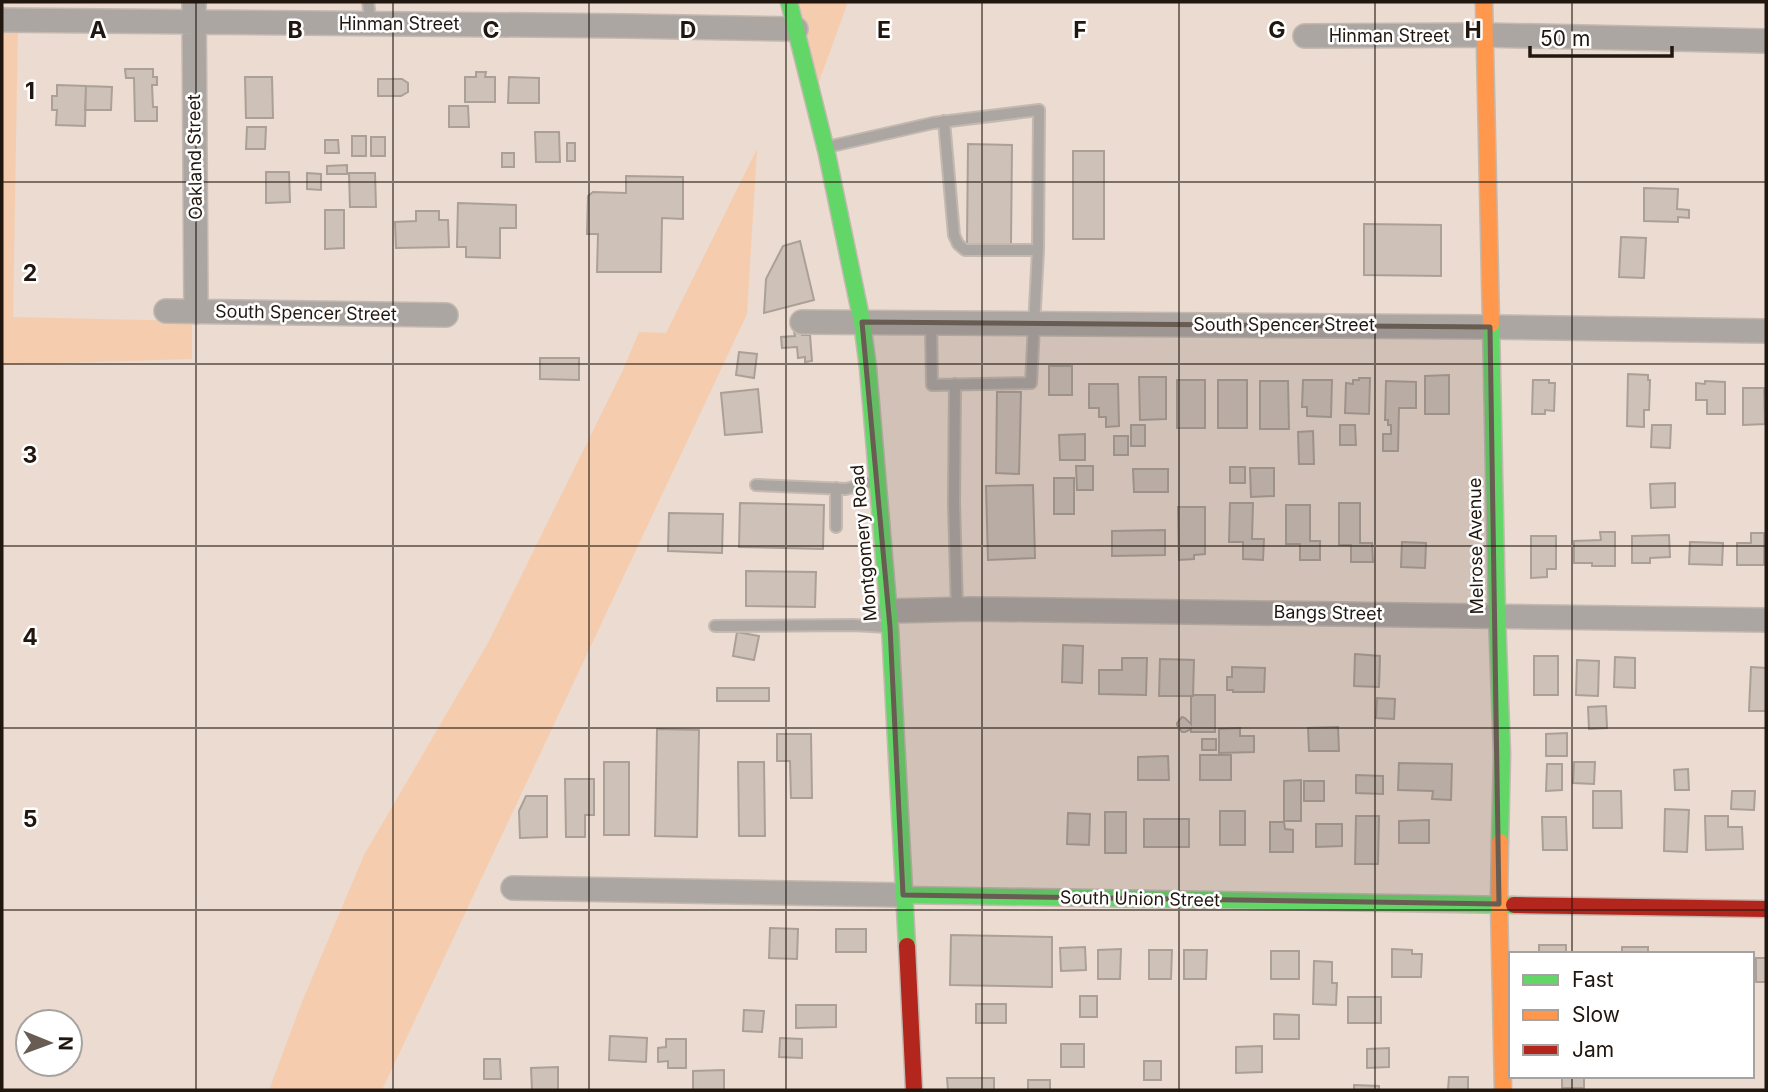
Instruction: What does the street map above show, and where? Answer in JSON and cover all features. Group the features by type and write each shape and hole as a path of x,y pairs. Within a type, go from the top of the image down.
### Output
{"street":[{"name":"Montgomery Road","path":"789,2 825,148 862,322 868,368 890,619 914,1090"},
{"name":"Melrose Avenue","path":"1484,2 1502,754 1499,904 1503,1090"},
{"name":"Hinman Street","path":"2,20 194,12 369,13 796,29"},
{"name":"Oakland Street","path":"194,12 196,312"},
{"name":"Hinman Street","path":"1306,36 1484,35 1766,41"},
{"name":"South Spencer Street","path":"166,312 446,315"},
{"name":"South Spencer Street","path":"802,322 1766,331"},
{"name":"Bangs Street","path":"890,619 957,608 1766,620"},
{"name":"South Union Street","path":"513,888 1766,909"}],"lane":[{"path":"825,148 944,121 1039,110 1038,250 1031,383 932,385 931,323"},
{"path":"944,121 954,235 958,244 965,250 1038,250"},
{"path":"955,384 957,608"},
{"path":"756,485 846,489 879,480"},
{"path":"836,488 836,527"},
{"path":"715,626 853,625 890,619"}],"highlighted area":[{"path":"862,322 1490,327 1499,904 903,895 890,627"}],"shaded area":[{"path":"789,2 848,2 813,98"},
{"path":"2,25 18,25 13,317 192,321 192,359 2,365"},
{"path":"757,149 747,314 382,1090 269,1090 302,1002 364,855 489,641 623,370 639,332 666,333"}],"building":[{"path":"125,69 153,69 153,77 157,77 157,85 152,85 157,121 135,121 134,78 126,78"},
{"path":"476,72 486,72 485,77 495,77 495,102 465,102 465,77 476,77"},
{"path":"245,77 272,77 273,118 246,118"},
{"path":"509,77 539,78 539,103 508,103"},
{"path":"378,79 402,79 408,83 408,92 401,96 378,96"},
{"path":"57,85 86,86 85,126 56,125 57,110 52,110 52,96 57,96"},
{"path":"86,86 112,87 111,110 85,110"},
{"path":"449,106 468,106 469,127 449,127"},
{"path":"247,127 266,127 265,149 246,149"},
{"path":"535,132 559,132 560,162 536,162"},
{"path":"352,136 366,136 366,156 352,156"},
{"path":"371,137 385,137 385,156 371,156"},
{"path":"325,140 338,140 339,153 325,153"},
{"path":"567,143 575,143 575,161 567,161"},
{"path":"968,144 1012,145 1011,244 967,244"},
{"path":"1073,151 1104,151 1104,239 1073,239"},
{"path":"502,153 514,153 514,167 502,167"},
{"path":"347,165 347,174 327,174 327,166"},
{"path":"266,172 289,172 290,202 266,203"},
{"path":"307,173 321,174 321,190 307,189"},
{"path":"349,173 375,173 376,207 350,207"},
{"path":"626,176 683,177 683,219 662,218 661,272 597,272 598,234 587,234 588,196 593,192 626,193"},
{"path":"1644,188 1678,189 1677,209 1689,210 1689,218 1678,217 1678,222 1644,221"},
{"path":"458,203 516,205 516,228 500,228 500,258 466,257 466,247 457,247"},
{"path":"325,210 344,210 344,248 325,249"},
{"path":"416,211 439,211 439,220 448,220 449,247 396,248 395,222 416,221"},
{"path":"1364,224 1441,225 1441,276 1364,275"},
{"path":"1621,237 1646,238 1644,278 1619,277"},
{"path":"800,241 814,300 764,313 766,279 783,246"},
{"path":"801,325 802,335 810,335 812,361 805,362 805,357 798,358 797,347 782,348 781,337 795,336 793,326"},
{"path":"739,352 757,354 754,378 736,375"},
{"path":"540,358 579,358 579,380 540,379"},
{"path":"1049,366 1072,366 1072,395 1049,395"},
{"path":"1628,374 1648,375 1650,380 1649,410 1644,410 1644,427 1627,426"},
{"path":"1449,375 1449,414 1425,414 1425,376"},
{"path":"1139,377 1166,377 1166,419 1140,420"},
{"path":"1370,378 1369,414 1345,413 1346,383 1353,384 1353,380"},
{"path":"1177,380 1205,380 1205,428 1177,428"},
{"path":"1218,380 1247,380 1247,428 1218,428"},
{"path":"1303,380 1332,380 1331,417 1307,416 1307,407 1302,407"},
{"path":"1533,380 1549,380 1549,383 1555,383 1554,411 1545,410 1545,414 1532,414"},
{"path":"1260,381 1288,381 1289,429 1260,429"},
{"path":"1386,381 1416,382 1416,408 1399,408 1398,451 1383,451 1383,434 1391,434 1391,425 1385,420"},
{"path":"1705,381 1725,382 1725,414 1707,414 1707,400 1696,400 1696,383 1705,384"},
{"path":"1089,384 1118,384 1119,426 1106,427 1106,417 1099,417 1099,408 1089,408"},
{"path":"1743,388 1764,388 1765,424 1743,425"},
{"path":"758,389 762,432 725,435 721,393"},
{"path":"997,392 1021,392 1019,474 996,473"},
{"path":"1131,425 1145,425 1145,446 1131,446"},
{"path":"1340,425 1355,425 1356,445 1340,445"},
{"path":"1652,425 1671,425 1670,448 1651,447"},
{"path":"1313,431 1314,464 1299,464 1298,432"},
{"path":"1085,434 1085,460 1060,460 1059,435"},
{"path":"1114,436 1128,436 1128,455 1114,455"},
{"path":"1076,466 1093,466 1093,490 1077,490"},
{"path":"1230,467 1245,467 1245,483 1230,483"},
{"path":"1250,468 1274,468 1274,496 1251,497"},
{"path":"1133,469 1168,469 1168,492 1134,492"},
{"path":"1054,478 1074,478 1074,514 1054,514"},
{"path":"1675,483 1675,507 1651,508 1650,484"},
{"path":"1033,485 1035,558 988,560 986,486"},
{"path":"740,503 824,505 823,549 739,547"},
{"path":"1230,503 1253,503 1252,539 1264,539 1263,560 1243,559 1243,542 1229,542"},
{"path":"1339,503 1360,503 1360,543 1372,543 1373,562 1351,562 1351,545 1339,545"},
{"path":"1286,505 1310,505 1310,541 1320,541 1320,560 1300,560 1300,544 1286,544"},
{"path":"1178,507 1205,507 1205,554 1194,555 1194,559 1179,560"},
{"path":"669,513 723,514 722,553 668,551"},
{"path":"1165,530 1165,555 1112,556 1112,531"},
{"path":"1600,532 1615,532 1615,566 1574,563 1574,541 1601,540"},
{"path":"1751,533 1764,533 1764,565 1737,565 1737,543 1751,543"},
{"path":"1669,535 1670,557 1650,558 1650,563 1632,563 1632,536"},
{"path":"1531,536 1556,536 1556,569 1547,569 1547,577 1531,578"},
{"path":"1402,542 1426,543 1425,568 1401,567"},
{"path":"1690,542 1723,543 1722,565 1689,564"},
{"path":"746,571 816,572 815,607 746,606"},
{"path":"737,632 759,636 754,660 733,656"},
{"path":"1063,645 1083,646 1082,683 1062,682"},
{"path":"1355,654 1380,656 1379,687 1354,686"},
{"path":"1534,656 1558,656 1558,695 1534,695"},
{"path":"1615,657 1635,658 1635,688 1614,687"},
{"path":"1122,658 1147,658 1146,695 1099,694 1099,670 1122,670"},
{"path":"1160,659 1194,660 1193,696 1159,696"},
{"path":"1577,660 1599,661 1598,696 1576,695"},
{"path":"1232,667 1265,668 1264,692 1227,690 1227,677 1232,677"},
{"path":"1751,667 1766,668 1766,711 1749,711"},
{"path":"717,688 769,688 769,701 717,701"},
{"path":"1193,695 1215,695 1215,732 1191,732 1191,729 1182,732 1177,725 1182,717 1191,724"},
{"path":"1377,698 1395,699 1394,719 1376,718"},
{"path":"1606,706 1607,728 1589,729 1588,707"},
{"path":"1338,727 1339,751 1309,751 1308,728"},
{"path":"1240,728 1240,736 1254,736 1254,752 1219,753 1219,729"},
{"path":"657,729 699,730 697,837 655,836"},
{"path":"1567,733 1567,756 1546,756 1546,734"},
{"path":"777,734 811,734 812,798 791,798 790,761 777,761"},
{"path":"1202,739 1216,739 1216,750 1202,750"},
{"path":"1200,755 1231,755 1231,780 1200,780"},
{"path":"1168,756 1169,780 1138,780 1138,757"},
{"path":"604,762 629,762 629,835 604,835"},
{"path":"738,762 764,762 765,836 739,836"},
{"path":"1574,762 1595,762 1594,784 1573,783"},
{"path":"1399,763 1452,764 1451,800 1432,799 1433,791 1398,790"},
{"path":"1547,764 1562,764 1562,790 1546,791"},
{"path":"1688,769 1689,790 1675,790 1674,770"},
{"path":"1356,775 1383,776 1383,794 1356,793"},
{"path":"565,779 594,779 594,815 585,815 585,837 566,837"},
{"path":"1301,780 1301,821 1284,821 1284,781"},
{"path":"1304,781 1324,781 1324,801 1304,801"},
{"path":"1593,791 1621,791 1622,828 1593,828"},
{"path":"1732,791 1755,791 1754,810 1731,809"},
{"path":"526,796 547,796 547,837 520,838 519,811"},
{"path":"1665,809 1689,810 1687,852 1664,851"},
{"path":"1220,811 1245,811 1245,845 1220,845"},
{"path":"1105,812 1126,812 1126,853 1105,853"},
{"path":"1068,813 1090,814 1089,845 1067,844"},
{"path":"1356,816 1379,816 1378,864 1355,864"},
{"path":"1705,816 1728,816 1728,827 1742,827 1743,849 1706,850"},
{"path":"1542,817 1566,817 1567,850 1543,850"},
{"path":"1144,819 1189,819 1189,847 1144,847"},
{"path":"1429,820 1429,843 1399,843 1399,821"},
{"path":"1270,822 1284,822 1285,829 1293,830 1293,852 1270,852"},
{"path":"1316,824 1342,824 1342,846 1316,847"},
{"path":"770,928 798,929 797,959 769,958"},
{"path":"836,929 866,929 866,952 836,952"},
{"path":"951,935 1052,937 1052,987 950,985"},
{"path":"1539,945 1566,945 1566,952 1539,952"},
{"path":"1085,947 1086,970 1061,971 1060,948"},
{"path":"1622,947 1648,947 1648,952 1622,952"},
{"path":"1121,949 1120,979 1098,979 1098,950"},
{"path":"1392,949 1412,950 1412,954 1422,954 1421,977 1392,977"},
{"path":"1149,950 1172,950 1171,979 1149,979"},
{"path":"1184,950 1207,950 1206,979 1184,979"},
{"path":"1271,951 1299,951 1299,979 1271,979"},
{"path":"1756,958 1766,958 1766,982 1756,982"},
{"path":"1314,961 1332,962 1332,983 1337,983 1336,1005 1313,1004"},
{"path":"1080,996 1097,996 1097,1017 1080,1017"},
{"path":"1348,997 1381,997 1381,1023 1348,1023"},
{"path":"976,1004 1006,1004 1006,1023 976,1023"},
{"path":"796,1005 836,1005 836,1027 796,1028"},
{"path":"744,1010 764,1011 762,1032 743,1031"},
{"path":"1274,1014 1299,1015 1299,1039 1274,1039"},
{"path":"610,1036 647,1038 646,1062 609,1060"},
{"path":"780,1038 802,1039 802,1058 779,1057"},
{"path":"666,1039 686,1039 686,1068 668,1068 668,1061 658,1062 658,1048 666,1047"},
{"path":"1061,1044 1084,1044 1084,1067 1061,1067"},
{"path":"1262,1046 1262,1072 1236,1073 1236,1047"},
{"path":"1389,1048 1389,1067 1367,1068 1367,1049"},
{"path":"484,1059 500,1059 501,1079 484,1079"},
{"path":"1144,1061 1161,1061 1161,1080 1144,1080"},
{"path":"558,1067 558,1090 532,1090 531,1068"},
{"path":"724,1070 724,1090 693,1090 693,1071"},
{"path":"1449,1077 1468,1077 1468,1090 1448,1090"},
{"path":"947,1078 994,1078 994,1090 948,1090"},
{"path":"1562,1078 1584,1078 1584,1088 1562,1088"},
{"path":"1028,1080 1050,1080 1050,1090 1028,1090"},
{"path":"1354,1085 1379,1086 1379,1090 1354,1090"}],"traffic: fast":[{"path":"789,2 827,154 862,322 868,368 890,627 907,946"},
{"path":"1491,324 1502,754 1500,842"},
{"path":"903,895 1514,905"}],"traffic: slow":[{"path":"1484,2 1491,324"},
{"path":"1500,842 1503,1090"}],"traffic: jam":[{"path":"1514,905 1766,909"},
{"path":"907,946 914,1090"}]}
